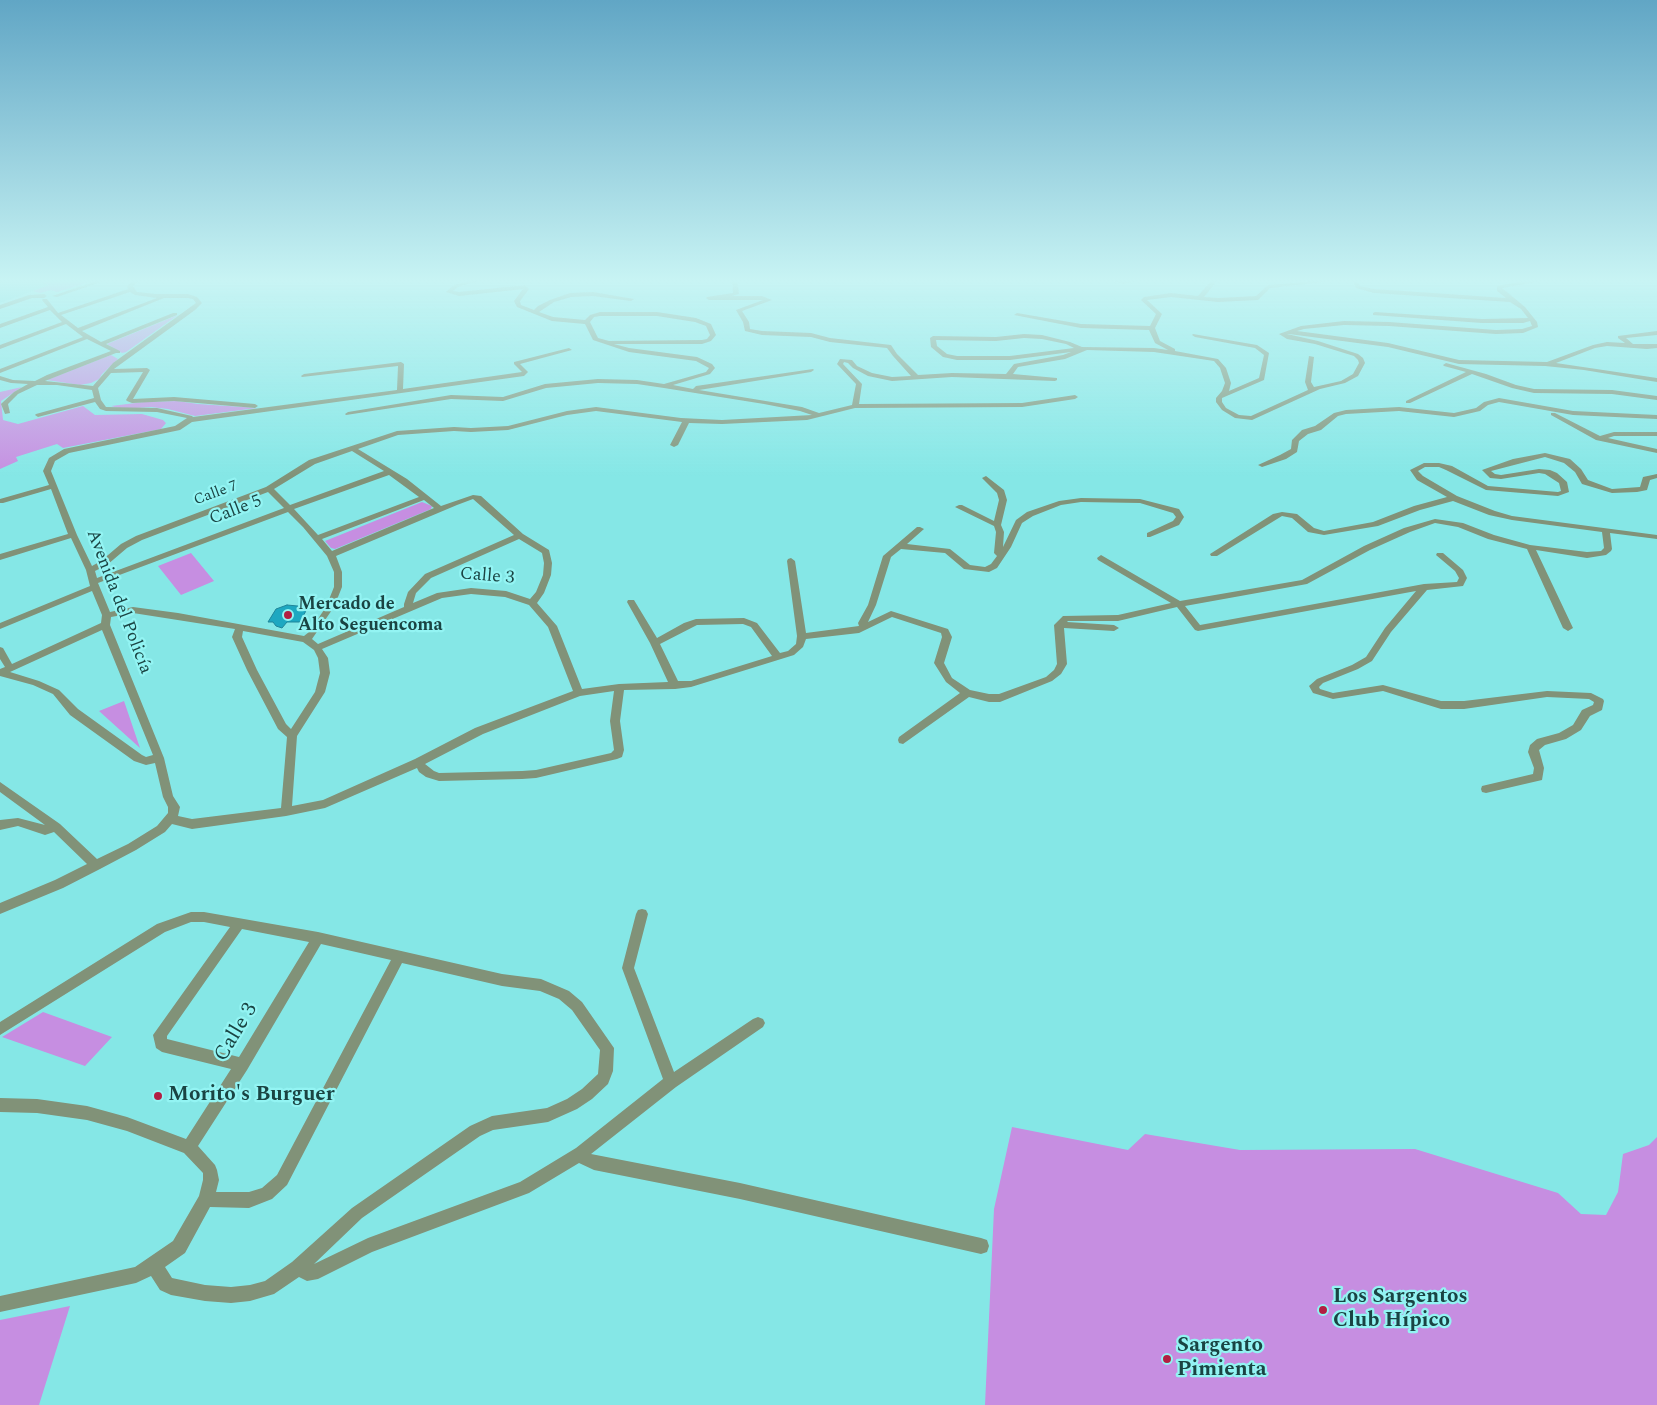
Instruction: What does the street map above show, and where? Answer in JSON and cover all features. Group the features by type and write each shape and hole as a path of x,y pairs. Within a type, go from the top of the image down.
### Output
{"street":[{"path":"0,371 66,346"},
{"path":"104,346 126,356"},
{"path":"95,388 108,371 141,346"},
{"path":"608,346 697,359 710,365 712,368 708,373 664,386"},
{"path":"885,346 889,346 917,378"},
{"path":"934,346 945,356 957,358 1010,358 1091,348 1154,350 1216,360 1223,368 1228,383 1225,392 1219,398"},
{"path":"1074,346 1081,349"},
{"path":"1166,346 1186,355"},
{"path":"1219,398 1262,379 1267,354 1257,347 1250,346"},
{"path":"1219,398 1219,402 1229,413 1252,418 1322,386 1333,385 1356,375 1362,362 1361,359 1356,355 1327,346"},
{"path":"1384,346 1421,352 1459,362 1476,364 1545,364 1602,370 1657,380"},
{"path":"1545,364 1600,346"},
{"path":"1627,346 1657,346"},
{"path":"1008,376 1016,365 1065,357 1081,349"},
{"path":"95,388 102,408 106,410 157,410 190,417 190,420 521,376 525,372 516,363 569,350"},
{"path":"7,413 4,404 8,398 39,382 116,351"},
{"path":"1421,352 1434,361 1534,391 1612,392 1657,398"},
{"path":"1310,357 1308,382 1310,388 1314,390"},
{"path":"855,406 860,390 858,384 840,364 842,360 850,361 855,367 870,375 892,379 952,375 1055,379"},
{"path":"304,376 401,364 400,392"},
{"path":"108,371 147,370 129,400 132,401 174,398 260,406 264,407 263,409"},
{"path":"681,381 693,389 811,370"},
{"path":"1408,402 1471,372"},
{"path":"0,378 13,382 39,382 95,388"},
{"path":"337,401 347,415 451,397 471,396 503,399 545,386 572,382 621,381 693,389 802,409 816,414"},
{"name":"Calle 7","path":"90,570 104,563 124,546 139,538 269,488 312,462 397,433 508,428 586,409 722,422 807,418 816,414 827,414 855,406 1022,405 1075,398"},
{"path":"38,415 98,399"},
{"path":"1262,465 1283,457 1294,450 1296,440 1305,432 1318,428 1336,414 1346,412 1400,410 1454,415 1478,410 1486,403 1499,400 1573,413 1657,418"},
{"path":"1536,407 1563,418 1586,433 1599,438 1657,451"},
{"name":"Avenida del Policía","path":"171,819 174,807 168,797 159,758 105,625 107,614 94,585 90,570 73,535 47,471 48,466 57,455 78,448 177,428 190,420"},
{"path":"674,445 686,420"},
{"path":"1599,438 1614,434 1657,434"},
{"path":"354,449 404,481 423,498 440,509"},
{"path":"1657,476 1646,479 1644,488 1637,490 1600,488 1585,482 1578,471 1567,461 1545,454 1516,460 1486,470 1494,476 1501,477 1539,471 1547,472 1563,482 1565,492 1558,494 1486,488 1439,465 1424,465 1414,470 1420,478 1454,498 1492,513 1512,518 1657,537"},
{"name":"Calle 5","path":"0,626 94,585 290,508 389,472"},
{"path":"986,478 1001,492 1003,500 997,525 1000,532 998,553 1001,555"},
{"path":"3,502 54,486"},
{"path":"269,488 290,508 331,555 338,572 338,587 330,607 312,634 306,639"},
{"path":"317,538 423,498"},
{"path":"331,555 440,509 467,499 478,498 520,536 546,552 548,563 540,592 532,603"},
{"path":"1214,554 1282,514 1294,516 1311,530 1324,533 1375,524 1418,508 1454,498"},
{"path":"900,546 947,551 967,567 980,571 991,568 1012,540 1019,522 1030,514 1059,504 1080,500 1140,501 1176,511 1180,517 1176,523 1150,535"},
{"path":"959,508 997,525"},
{"path":"1418,508 1427,512 1436,521"},
{"path":"1058,625 1066,618 1118,618 1179,604 1304,582 1367,548 1407,530 1436,521 1460,526 1491,537 1530,547 1597,554 1608,549 1606,530"},
{"path":"864,628 862,624 872,605 887,556 920,529"},
{"path":"0,558 73,535"},
{"path":"409,608 408,604 412,592 428,576 520,536"},
{"path":"1530,547 1568,628"},
{"path":"1101,558 1179,604 1198,628 1424,587 1460,584 1463,578 1459,570 1440,554"},
{"path":"0,908 96,866 151,836 171,819 192,824 286,812 325,804 418,762 479,731 579,693 620,687 691,684 779,658 797,648 802,636 791,561"},
{"path":"1424,587 1388,630 1369,659 1355,668 1320,681 1314,686 1316,692 1333,696 1383,688 1441,705 1464,705 1547,694 1591,696 1599,701 1598,707 1586,713 1580,720 1578,727 1562,736 1541,742 1534,748 1533,752 1539,768 1538,777 1486,789"},
{"name":"Calle 3","path":"317,648 440,595 456,592 506,594 532,603 552,626 579,693"},
{"path":"631,602 655,643 675,686"},
{"path":"107,614 132,610 243,627 306,639 317,648 323,658 325,673 320,692 292,736 286,812"},
{"path":"802,636 847,632 864,628 887,614 891,614 945,631 947,637 940,654 940,668 948,680 967,693 989,698 1000,698 1042,682 1058,672 1062,664 1058,625"},
{"path":"655,643 696,622 744,621 757,629 779,658"},
{"path":"0,673 105,625"},
{"path":"1058,625 1114,628"},
{"path":"243,627 239,630 237,637 252,670 282,726 292,736"},
{"path":"0,650 10,668"},
{"path":"0,673 36,683 56,692 74,712 138,758 146,760 159,758"},
{"path":"418,762 430,774 439,777 522,775 545,772 618,754 619,747 615,721 620,687"},
{"path":"903,740 967,693"},
{"path":"0,786 56,827 96,866"},
{"path":"0,825 18,822 44,830 56,827"},
{"path":"642,914 628,968 671,1082"},
{"path":"0,1029 161,928 191,917 240,922 502,980 541,985 564,995 577,1006 607,1048 606,1072 603,1078 587,1094 572,1104 548,1115 492,1122 475,1132 357,1213 298,1268 268,1288 250,1293 231,1295 205,1293 172,1287 166,1284 159,1275 156,1265"},
{"path":"240,922 160,1035 161,1043 167,1047 242,1065"},
{"name":"Calle 3","path":"189,1147 242,1065 318,938"},
{"path":"206,1199 249,1200 267,1194 282,1180 399,957"},
{"path":"298,1268 307,1273 318,1272 368,1246 524,1188 581,1153 671,1082 758,1023"},
{"path":"0,1105 37,1106 87,1113 127,1124 189,1147 206,1164 210,1170 211,1180 206,1199 179,1247 156,1265 136,1275 0,1304"},
{"path":"581,1153 585,1159 594,1163 740,1191 981,1246"}],"shaded area":[{"path":"110,346 135,346 126,352 122,353"},
{"path":"111,355 118,359 99,379 91,383 80,385 47,380"},
{"path":"22,387 1,401 3,420 18,424 83,406 95,415 142,414 163,420 166,423 161,429 63,448 57,444 16,457 18,461 0,469 0,392"},
{"path":"177,401 257,408 195,416 168,409 151,407 123,409 111,406"},
{"path":"422,502 432,506 431,509 335,549 331,548 325,541"},
{"path":"191,553 214,581 181,595 158,566"},
{"path":"124,701 140,748 99,711"},
{"path":"43,1012 112,1037 85,1066 2,1037"},
{"name":"Los Sargentos Club Hípico","path":"1012,1127 1128,1150 1145,1134 1240,1150 1415,1149 1558,1193 1581,1214 1606,1215 1618,1192 1623,1154 1649,1145 1657,1137 1657,1405 985,1405 994,1209"},
{"path":"70,1306 39,1405 0,1405 0,1320"}],"building":[{"name":"Mercado de Alto Seguencoma","path":"287,605 308,607 300,622 287,622 282,628 276,626 273,622 268,622 276,609"}],"place":[{"name":"Mercado de Alto Seguencoma","path":"288,615"},
{"name":"Morito's Burguer","path":"158,1096"},
{"name":"Los Sargentos Club Hípico","path":"1323,1310"},
{"name":"Sargento Pimienta","path":"1167,1359"}]}
